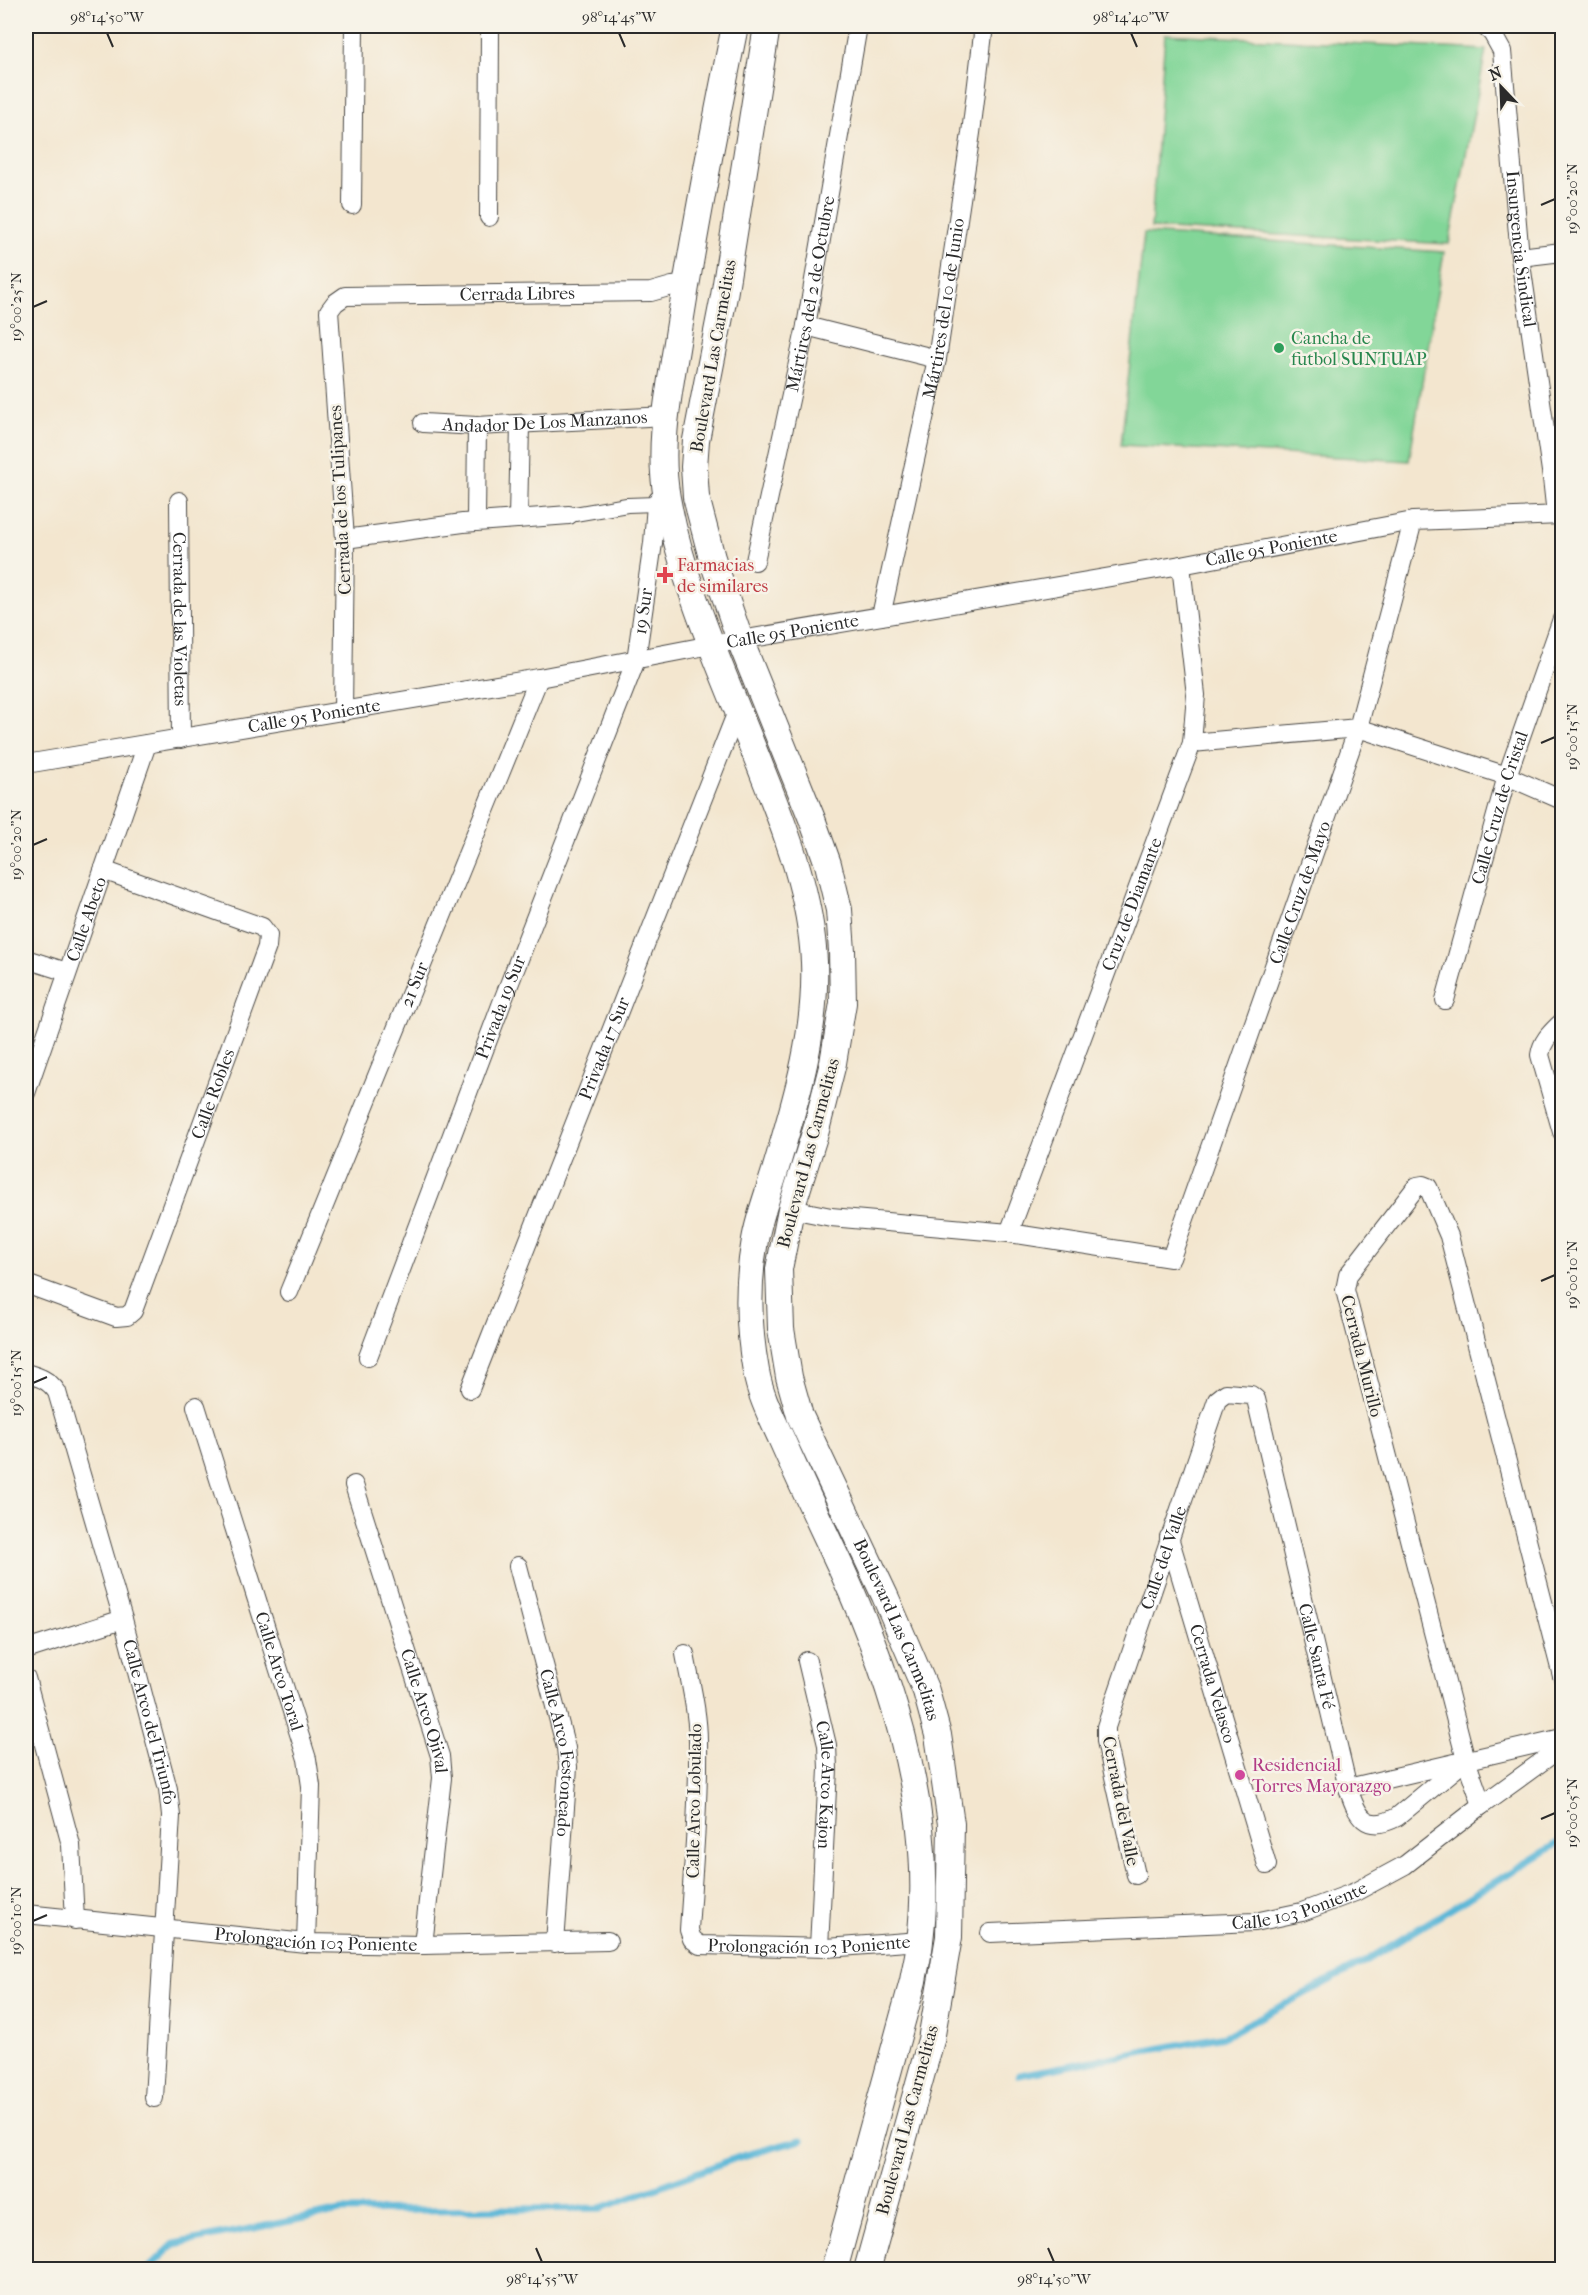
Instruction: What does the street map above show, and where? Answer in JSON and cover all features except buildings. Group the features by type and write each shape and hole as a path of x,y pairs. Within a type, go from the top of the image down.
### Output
{"main road":[{"name":"Boulevard Las Carmelitas","path":"735,26 714,127 686,285 666,416 661,500 711,645 795,859 808,907 814,959 811,1021 802,1076 755,1238 749,1314 756,1374 764,1400 833,1550 878,1656 903,1732 922,1861 921,1941 913,1982 834,2270"},
{"name":"Boulevard Las Carmelitas","path":"767,26 729,262 696,440 694,467 696,497 702,526 740,640 812,819 828,864 839,910 843,1003 833,1063 816,1130 791,1209 779,1269 781,1329 789,1377 800,1416 890,1607 926,1691 938,1735 951,1824 950,1937 931,2040 867,2270"},
{"path":"692,255 729,262"},
{"path":"752,1269 779,1269"}],"street":[{"path":"352,205 354,26"},
{"path":"489,217 490,26"},
{"name":"Mártires del 2 de Octubre","path":"755,561 806,326 858,26"},
{"name":"Mártires del 10 de Junio","path":"881,616 885,589 937,358 983,34 980,26"},
{"name":"Insurgencia Sindical","path":"1484,26 1502,51 1520,257 1559,515"},
{"path":"1520,257 1563,252"},
{"name":"Cerrada Libres","path":"345,296 651,292 686,285"},
{"name":"Cerrada de los Tulipanes","path":"343,712 345,539 329,311 345,296"},
{"path":"806,326 937,358"},
{"name":"Andador De Los Manzanos","path":"423,423 477,426 666,416"},
{"path":"518,519 520,424"},
{"path":"476,521 477,426"},
{"path":"345,539 476,521 569,515 661,500"},
{"name":"19 Sur","path":"636,660 661,500"},
{"name":"Cerrada de las Violetas","path":"178,501 181,739"},
{"name":"Calle 95 Poniente","path":"26,765 539,678 711,645 1181,565 1413,521 1559,515"},
{"name":"Calle Cruz de Mayo","path":"1009,1233 1171,1258 1358,728 1413,521"},
{"name":"Cruz de Diamante","path":"1009,1233 1192,743 1197,695 1181,565"},
{"name":"Calle Cruz de Cristal","path":"1445,1000 1508,776 1563,619"},
{"name":"Privada 19 Sur","path":"368,1357 502,1000 636,660"},
{"name":"21 Sur","path":"289,1292 539,678"},
{"name":"Privada 17 Sur","path":"470,1389 738,709"},
{"path":"1192,743 1358,728 1508,776 1563,800"},
{"name":"Calle Abeto","path":"26,1094 147,744"},
{"name":"Calle Robles","path":"26,1284 116,1317 128,1316 133,1311 267,947 268,935 262,927 103,870"},
{"path":"26,960 67,972"},
{"path":"1563,1022 1541,1046 1540,1054 1563,1132"},
{"name":"Cerrada Murillo","path":"1482,1805 1466,1760 1345,1290 1348,1275 1417,1186 1428,1187 1449,1236 1563,1676"},
{"path":"791,1209 831,1217 1009,1233"},
{"name":"Calle Arco del Triunfo","path":"26,1373 43,1378 57,1392 123,1619 168,1789 171,1816 154,2098"},
{"name":"Calle del Valle","path":"1106,1727 1217,1400 1226,1393"},
{"name":"Calle Santa Fé","path":"1226,1393 1251,1395 1256,1399 1348,1788 1355,1809 1361,1818 1374,1824 1385,1823 1397,1817 1466,1760"},
{"name":"Calle Arco Toral","path":"196,1406 307,1759 311,1786 306,1943"},
{"name":"Calle Arco Ojival","path":"354,1485 440,1756 442,1778 423,1945"},
{"name":"Cerrada Velasco","path":"1169,1538 1267,1865"},
{"name":"Calle Arco Festoneado","path":"518,1566 566,1748 568,1767 555,1943"},
{"path":"26,1650 123,1619"},
{"name":"Calle Arco Lobulado","path":"685,1654 698,1740 689,1930 692,1939 700,1945"},
{"name":"Calle Arco Kajon","path":"807,1661 827,1744 828,1769 819,1947"},
{"path":"26,1678 71,1845 75,1920"},
{"name":"Cerrada del Valle","path":"1106,1727 1106,1741 1136,1875"},
{"path":"1348,1788 1563,1738"},
{"name":"Calle 103 Poniente","path":"990,1933 1255,1922 1302,1912 1355,1892 1405,1865 1482,1805 1563,1747"},
{"name":"Prolongación 103 Poniente","path":"26,1914 163,1930 306,1943 423,1945 608,1941"},
{"name":"Prolongación 103 Poniente","path":"700,1945 819,1947 921,1941"}],"green space":[{"path":"1165,34 1486,50 1449,244 1151,228"},
{"name":"Cancha de futbol SUNTUAP","path":"1144,233 1444,252 1409,461 1121,445"}],"waterway":[{"path":"1019,2075 1225,2036 1364,1962 1562,1841"},
{"path":"147,2270 174,2244 341,2211 601,2208 739,2157 801,2140"}],"place":[{"name":"Cancha de futbol SUNTUAP","path":"1279,348"},
{"name":"Farmacias de similares","path":"665,575"},
{"name":"Residencial Torres Mayorazgo","path":"1240,1775"}]}
